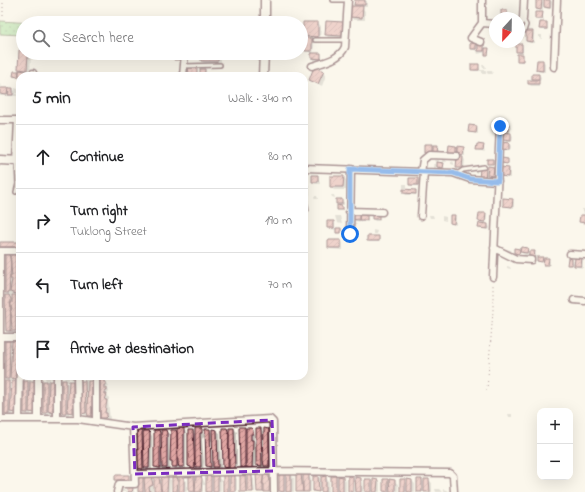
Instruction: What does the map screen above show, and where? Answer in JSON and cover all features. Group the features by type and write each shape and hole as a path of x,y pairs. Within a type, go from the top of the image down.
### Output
{"street":[{"path":"265,0 265,16"},
{"path":"312,66 337,57 342,53 345,40 347,0"},
{"path":"481,42 472,40 471,38 482,23 482,0"},
{"path":"522,12 524,0"},
{"path":"554,67 557,0"},
{"path":"482,23 489,24"},
{"path":"183,72 184,60"},
{"path":"264,60 264,72"},
{"path":"0,120 16,120"},
{"path":"493,277 500,126"},
{"path":"421,216 423,160 429,155 457,156"},
{"path":"0,160 16,161"},
{"path":"308,168 422,172 457,175 470,179 498,181"},
{"path":"350,169 350,234"},
{"path":"349,211 382,212"},
{"path":"494,248 516,259 531,260"},
{"path":"16,251 0,251 0,419 78,419 133,427 272,420 274,492"},
{"path":"570,254 585,255"},
{"path":"574,300 585,301"},
{"path":"0,337 16,337"},
{"path":"19,419 20,380"},
{"path":"38,380 38,419"},
{"path":"57,380 57,419"},
{"path":"77,380 78,419"},
{"path":"96,380 96,421"},
{"path":"117,492 119,484 135,484 133,427"},
{"path":"135,474 274,471 450,473 454,476 454,492"}],"lane":[{"path":"334,0 347,0"},
{"path":"316,40 345,40"},
{"path":"184,66 220,65"},
{"path":"457,175 463,170 484,167"}],"path":[{"path":"2,16 3,0"},
{"path":"487,390 493,311 493,277"}],"highlighted area":[{"path":"272,420 274,471 135,474 133,427"}],"green space":[{"path":"0,21 16,22 16,35 0,34"}],"building":[{"path":"355,0 365,0 365,5 354,5"},
{"path":"536,0 542,0 541,10 536,9"},
{"path":"544,0 550,0 550,8 544,7"},
{"path":"350,6 363,6 362,18 350,17"},
{"path":"501,10 507,10 507,12 501,12"},
{"path":"535,12 543,12 542,19 535,19"},
{"path":"326,21 343,22 342,36 325,35"},
{"path":"308,22 318,22 318,37 308,36"},
{"path":"540,22 547,22 547,29 539,29"},
{"path":"526,31 533,31 532,42 526,41"},
{"path":"308,38 312,38 312,51 308,51"},
{"path":"478,42 484,42 484,51 478,51"},
{"path":"470,43 476,43 476,49 470,49"},
{"path":"485,48 489,48 488,55 485,55"},
{"path":"516,48 522,48 522,52 516,52"},
{"path":"311,53 321,53 321,59 311,58"},
{"path":"517,54 523,54 523,61 517,61"},
{"path":"18,60 28,60 27,70 18,69"},
{"path":"201,60 218,60 218,61"},
{"path":"537,60 543,60 543,71 536,70"},
{"path":"471,64 479,64 479,70 471,70"},
{"path":"188,67 197,67 197,72 189,72"},
{"path":"314,67 324,71 318,84 309,80"},
{"path":"200,69 205,69 205,72 200,72"},
{"path":"19,70 26,71 26,72 19,72"},
{"path":"14,71 19,71 16,72 16,77 13,76"},
{"path":"532,74 539,74 539,79 532,79"},
{"path":"528,80 539,80 539,84 528,84"},
{"path":"0,88 8,88 7,95 0,94"},
{"path":"9,88 13,88 13,95 8,95"},
{"path":"504,124 509,124 509,131 503,130"},
{"path":"469,125 477,126 476,133 468,132"},
{"path":"503,132 511,133 511,141 503,140"},
{"path":"502,142 509,143 509,150 502,149"},
{"path":"424,144 432,144 432,154 424,153"},
{"path":"477,144 484,145 483,150 476,150"},
{"path":"433,145 438,145 437,153 433,153"},
{"path":"449,145 456,146 456,154 448,153"},
{"path":"457,146 464,147 463,155 457,154"},
{"path":"457,156 463,157 462,168 456,168"},
{"path":"502,158 508,159 508,164 501,163"},
{"path":"487,159 493,159 493,164 487,164"},
{"path":"437,162 444,163 443,168 437,167"},
{"path":"488,166 494,167 493,176 487,175"},
{"path":"501,167 509,168 508,177 500,176"},
{"path":"480,168 486,169 485,179 479,179"},
{"path":"312,175 318,175 318,182 312,182"},
{"path":"330,176 344,176 343,187 330,187"},
{"path":"409,178 418,178 418,185 409,185"},
{"path":"403,189 416,190 416,194 403,193"},
{"path":"503,198 513,199 512,207 503,206"},
{"path":"336,199 342,199 342,204 336,204"},
{"path":"337,205 342,206 342,210 337,210"},
{"path":"350,213 359,213 359,220 350,219"},
{"path":"372,213 379,213 379,219 372,219"},
{"path":"479,213 486,213 485,222 478,221"},
{"path":"360,214 367,214 367,220 359,220"},
{"path":"450,215 455,215 454,224 450,223"},
{"path":"580,215 585,215 585,223 579,222"},
{"path":"327,221 334,221 334,228 327,228"},
{"path":"479,223 488,224 488,229 478,228"},
{"path":"336,228 341,228 341,233 336,233"},
{"path":"367,236 379,236 379,241 367,241"},
{"path":"328,240 341,240 341,248 328,248"},
{"path":"0,242 16,242 16,247 0,247"},
{"path":"521,247 528,248 527,253 520,252"},
{"path":"514,248 520,249 519,254 514,253"},
{"path":"529,251 535,251 534,258 529,257"},
{"path":"5,254 9,254 11,261 9,293 5,293"},
{"path":"12,254 16,254 16,294 10,292 12,279 10,279 10,276 12,276 10,257"},
{"path":"537,257 543,257 542,262 537,261"},
{"path":"544,258 549,258 548,265 543,265"},
{"path":"568,258 572,259 572,265 567,265"},
{"path":"575,258 582,258 581,266 574,266"},
{"path":"5,295 9,295 11,299 10,331 6,331"},
{"path":"12,295 16,295 16,331 10,331 12,328 12,317 10,310 12,310 10,303 12,303"},
{"path":"5,341 10,341 9,379 5,379"},
{"path":"12,341 16,341 16,379 10,378"},
{"path":"62,380 66,380 66,413 62,413"},
{"path":"100,380 104,380 106,385 104,385 104,388 107,388 107,391 105,391 105,394 107,394 105,400 107,400 105,413 107,413 107,416 105,418 100,418"},
{"path":"5,381 9,381 9,414 5,414"},
{"path":"12,381 16,381 16,413 10,412"},
{"path":"24,381 28,381 28,413 24,413"},
{"path":"30,381 35,381 35,413 29,412"},
{"path":"43,381 47,381 47,413 43,413"},
{"path":"49,381 53,381 53,403 56,403 56,407 53,407 53,413 48,411"},
{"path":"69,381 73,381 73,403 75,403 75,407 73,407 73,413 67,412"},
{"path":"81,381 85,381 86,413 81,414"},
{"path":"88,381 92,381 92,416 88,416 87,412"},
{"path":"239,427 245,427 245,468 240,467"},
{"path":"177,428 184,428 184,467 179,467 178,464"},
{"path":"195,428 202,428 202,433 200,433 201,467 196,467 195,462"},
{"path":"222,428 227,428 229,434 228,468 223,467"},
{"path":"229,428 234,428 235,468 229,469"},
{"path":"246,428 251,428 253,430 253,434 251,434 251,440 253,440 252,468 246,467"},
{"path":"256,428 261,428 262,466 256,465"},
{"path":"264,428 269,429 269,451 271,460 269,460 269,466 264,466 263,460"},
{"path":"205,429 210,429 211,467 206,466"},
{"path":"212,429 217,430 218,467 213,467"},
{"path":"154,430 159,430 160,433 160,468 154,467"},
{"path":"161,430 166,430 167,433 167,468 162,468"},
{"path":"171,430 176,430 177,433 177,467 172,467 172,461 170,461"},
{"path":"188,430 193,430 195,470 191,470 191,467 188,466"},
{"path":"137,431 142,431 143,469 137,468"},
{"path":"143,431 148,431 150,433 149,468 144,468"},
{"path":"279,473 284,473 284,492 279,491"},
{"path":"286,473 291,474 291,492 286,492"},
{"path":"256,474 263,474 263,492 257,492"},
{"path":"296,474 301,474 303,492 296,492"},
{"path":"303,474 309,475 309,492 303,492"},
{"path":"115,475 129,475 129,480 115,480"},
{"path":"213,475 218,476 218,492 213,492"},
{"path":"223,475 228,475 228,492 223,492"},
{"path":"230,475 235,476 235,492 230,492"},
{"path":"240,475 245,475 246,492 240,492"},
{"path":"247,475 252,476 253,492 247,492"},
{"path":"264,475 269,475 270,478 269,492 264,492 264,484 262,484"},
{"path":"151,476 153,485 149,487 150,492 145,492 144,478"},
{"path":"164,476 168,476 167,492 162,492 161,487 161,479"},
{"path":"179,476 184,477 184,492 179,492"},
{"path":"189,476 194,476 195,492 189,491"},
{"path":"196,476 201,476 202,479 201,492 195,492"},
{"path":"206,476 211,476 211,492 206,492"},
{"path":"313,476 318,476 319,492 313,491"},
{"path":"326,476 326,492 321,492 321,477"},
{"path":"331,476 336,476 336,492 331,492"},
{"path":"338,476 343,477 343,492 338,492"},
{"path":"348,476 353,476 353,492 348,491"},
{"path":"138,477 143,477 143,492 138,492"},
{"path":"154,477 159,477 161,492 154,491"},
{"path":"172,477 177,477 178,480 177,492 172,491"},
{"path":"355,477 361,478 361,492 356,492"},
{"path":"365,479 371,479 371,492 365,492"},
{"path":"373,479 378,480 377,492 373,492"},
{"path":"383,479 388,479 388,492 383,491"},
{"path":"389,479 395,480 395,492 390,492"},
{"path":"400,479 405,479 405,492 400,492"},
{"path":"407,479 412,480 412,492 407,492"},
{"path":"417,479 422,479 422,492 417,492"},
{"path":"424,479 429,479 430,492 424,492"},
{"path":"130,486 133,489 130,492 127,489"}],"route":[{"path":"350,234 350,169 453,173 464,178 498,181 500,126"}]}
